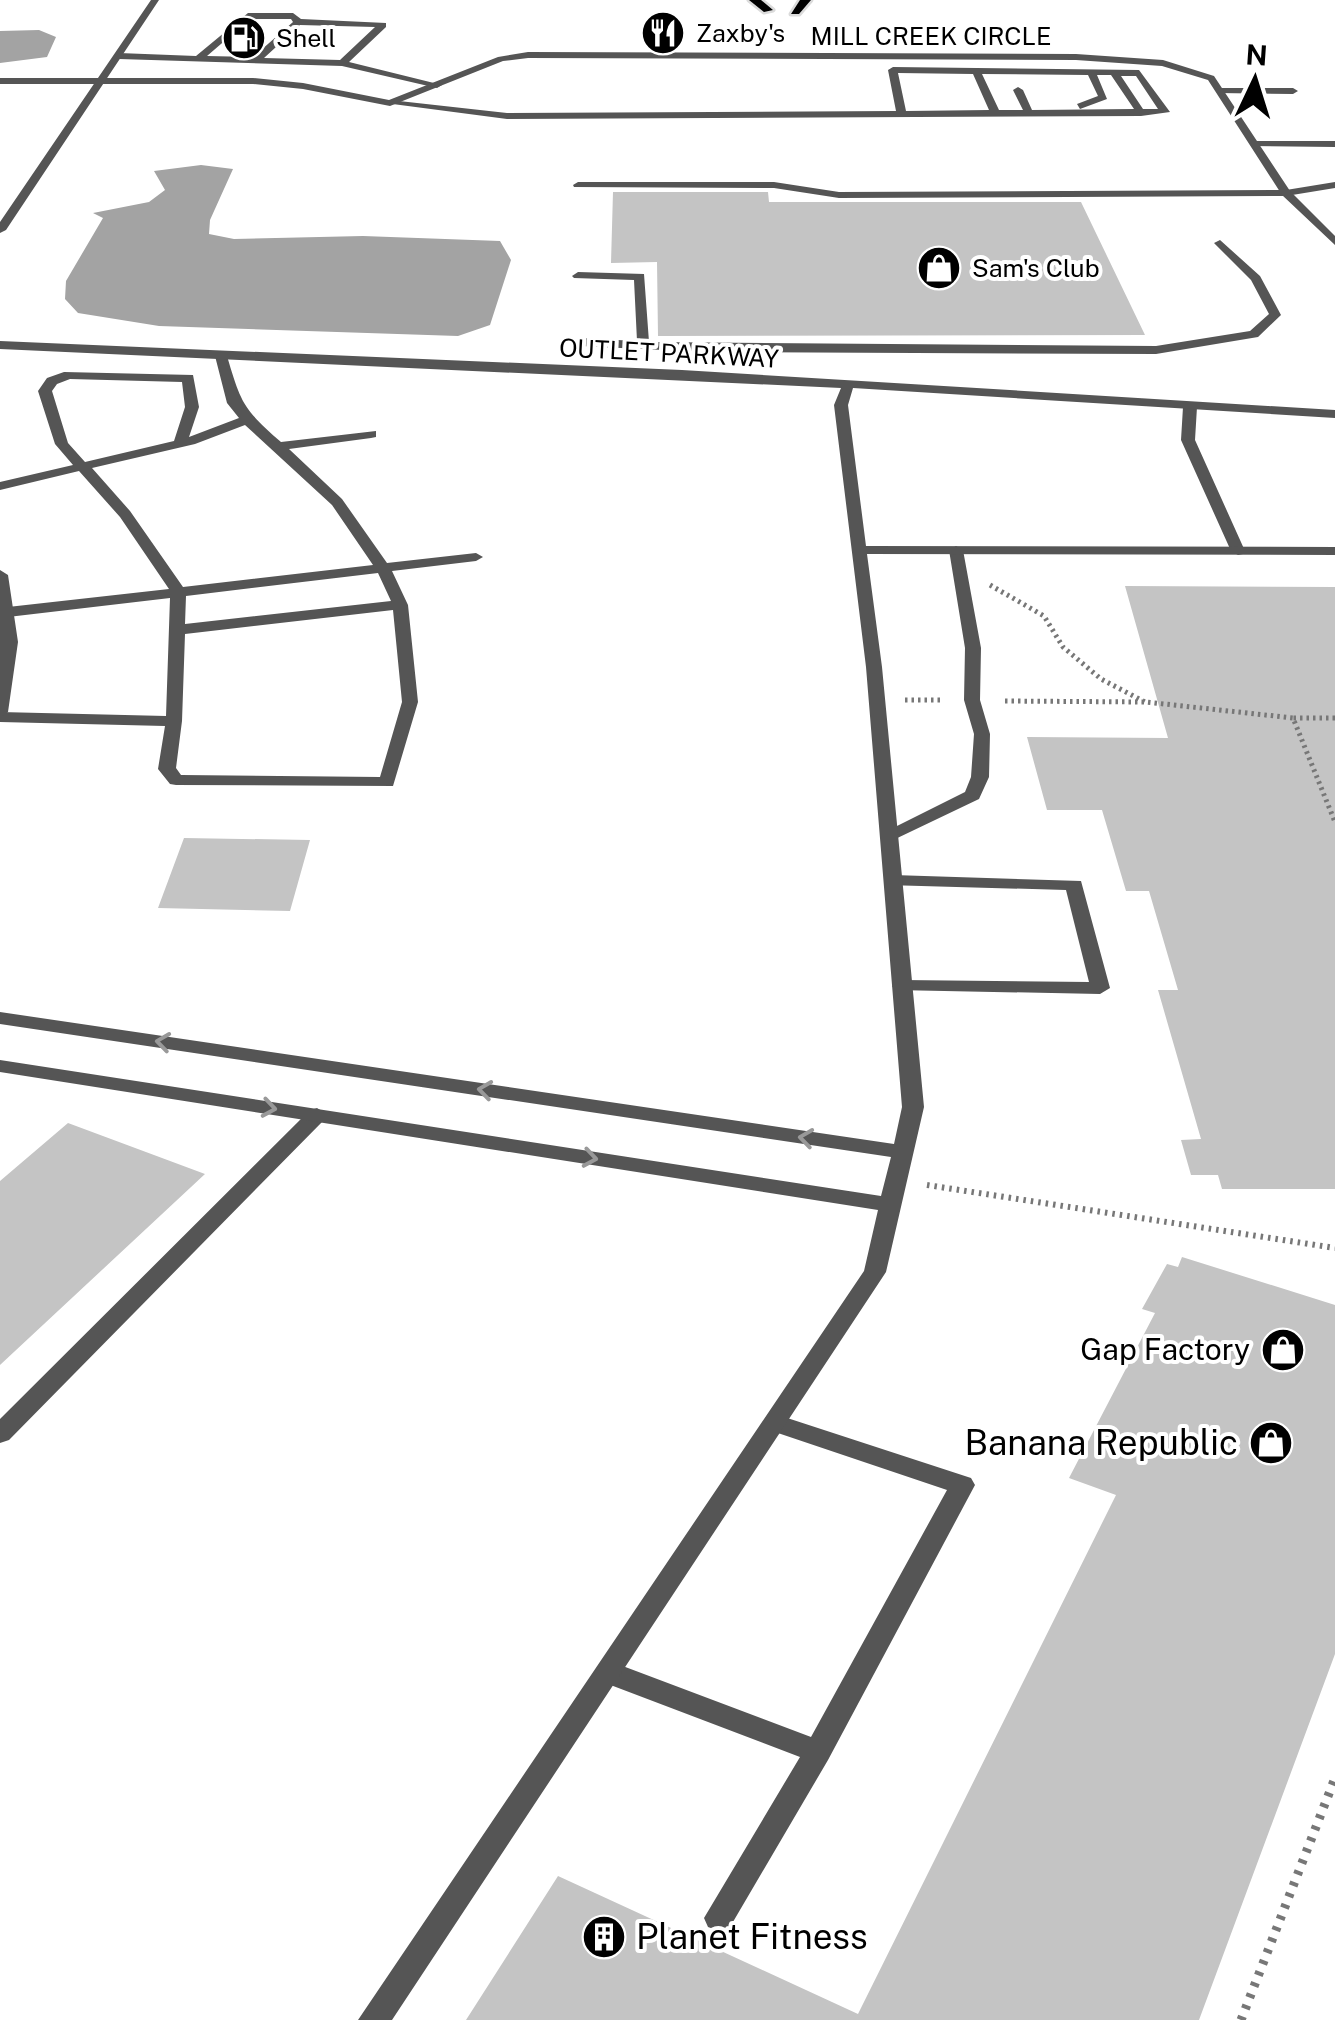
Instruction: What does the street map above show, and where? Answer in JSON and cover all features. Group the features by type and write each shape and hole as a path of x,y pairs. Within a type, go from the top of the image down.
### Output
{"main road":[{"path":"754,0 768,10"},
{"path":"795,12 806,0"}],"street":[{"path":"0,230 102,84 154,0"},
{"path":"200,57 258,14 293,16 282,36 256,59"},
{"path":"282,36 257,38 383,25 342,63"},
{"path":"120,56 342,63 437,85"},
{"name":"MILL CREEK CIRCLE","path":"390,103 501,59 528,56 1076,57 1163,63 1211,78 1286,192 1335,242"},
{"path":"940,57 944,70"},
{"path":"0,81 332,93 480,116 902,114 1029,113 1082,109 1165,112 1139,73 893,70 902,114"},
{"path":"976,70 994,113"},
{"path":"1082,109 1104,96 1090,70"},
{"path":"1113,70 1141,112"},
{"path":"0,88 102,84"},
{"path":"1018,90 1029,113"},
{"path":"1072,90 1082,109"},
{"path":"1221,91 1293,91"},
{"path":"1256,144 1335,144"},
{"path":"578,185 774,185 840,195 1286,192 1335,185"},
{"path":"578,342 1156,350 1254,334 1275,316 1256,278 1220,243"},
{"path":"578,276 640,276 643,345"},
{"name":"OUTLET PARKWAY","path":"0,344 848,385 1335,414"},
{"path":"180,443 192,408 188,378 148,374 69,376 52,381 45,392 62,444 126,514 178,591 174,721 167,769 176,780 387,782 410,702 400,606 385,568 335,496 246,420 234,402 221,356"},
{"path":"374,2020 875,1272 912,1107 877,699 841,405 848,385"},
{"path":"1190,406 1188,440 1238,551"},
{"path":"0,486 180,443 246,420"},
{"path":"278,446 371,434"},
{"path":"860,550 1335,551"},
{"path":"889,838 973,795 980,777 982,734 972,700 973,648 956,550"},
{"path":"8,612 476,557"},
{"path":"0,575 8,612 8,658 0,715 174,721"},
{"path":"177,630 400,606"},
{"path":"893,880 1074,885 1100,988 902,986"},
{"path":"0,1018 902,1152"},
{"path":"0,1066 890,1205"},
{"path":"0,1434 316,1115"},
{"path":"719,1918 818,1752 962,1486 775,1423"},
{"path":"610,1673 818,1752"}],"path":[{"path":"960,574 1004,590 1044,616 1063,646 1088,668 1146,702"},
{"path":"877,699 1146,702 1292,718 1335,718"},
{"path":"1292,718 1335,822"},
{"path":"896,1180 1335,1248"},
{"path":"1241,2020 1335,1778"}],"shaded area":[{"path":"39,30 56,37 47,57 0,63 0,31"},
{"path":"201,165 233,169 210,220 209,234 234,239 363,236 500,241 511,260 490,325 458,336 159,326 78,313 65,299 66,281 103,218 93,213 149,202 165,190 154,171"}],"building":[{"name":"Sam's Club","path":"613,192 768,192 769,202 1081,202 1145,335 658,336 657,262 611,263"},
{"path":"1125,586 1335,587 1335,1189 1222,1189 1218,1175 1191,1175 1181,1140 1201,1139 1158,990 1178,990 1149,891 1126,891 1102,810 1047,810 1027,737 1168,738"},
{"path":"184,838 310,840 290,911 158,908"},
{"path":"68,1123 205,1174 0,1365 0,1181"},
{"path":"1182,1257 1335,1305 1335,1654 1199,2020 466,2020 558,1876 858,2014 1116,1495 1069,1478 1155,1313 1142,1309 1167,1264 1178,1267"}],"place":[{"name":"Zaxby's","path":"663,33"},
{"name":"Shell","path":"244,38"},
{"name":"Sam's Club","path":"939,268"},
{"name":"Gap Factory","path":"1283,1350"},
{"name":"Banana Republic","path":"1271,1443"},
{"name":"Planet Fitness","path":"604,1937"}]}
